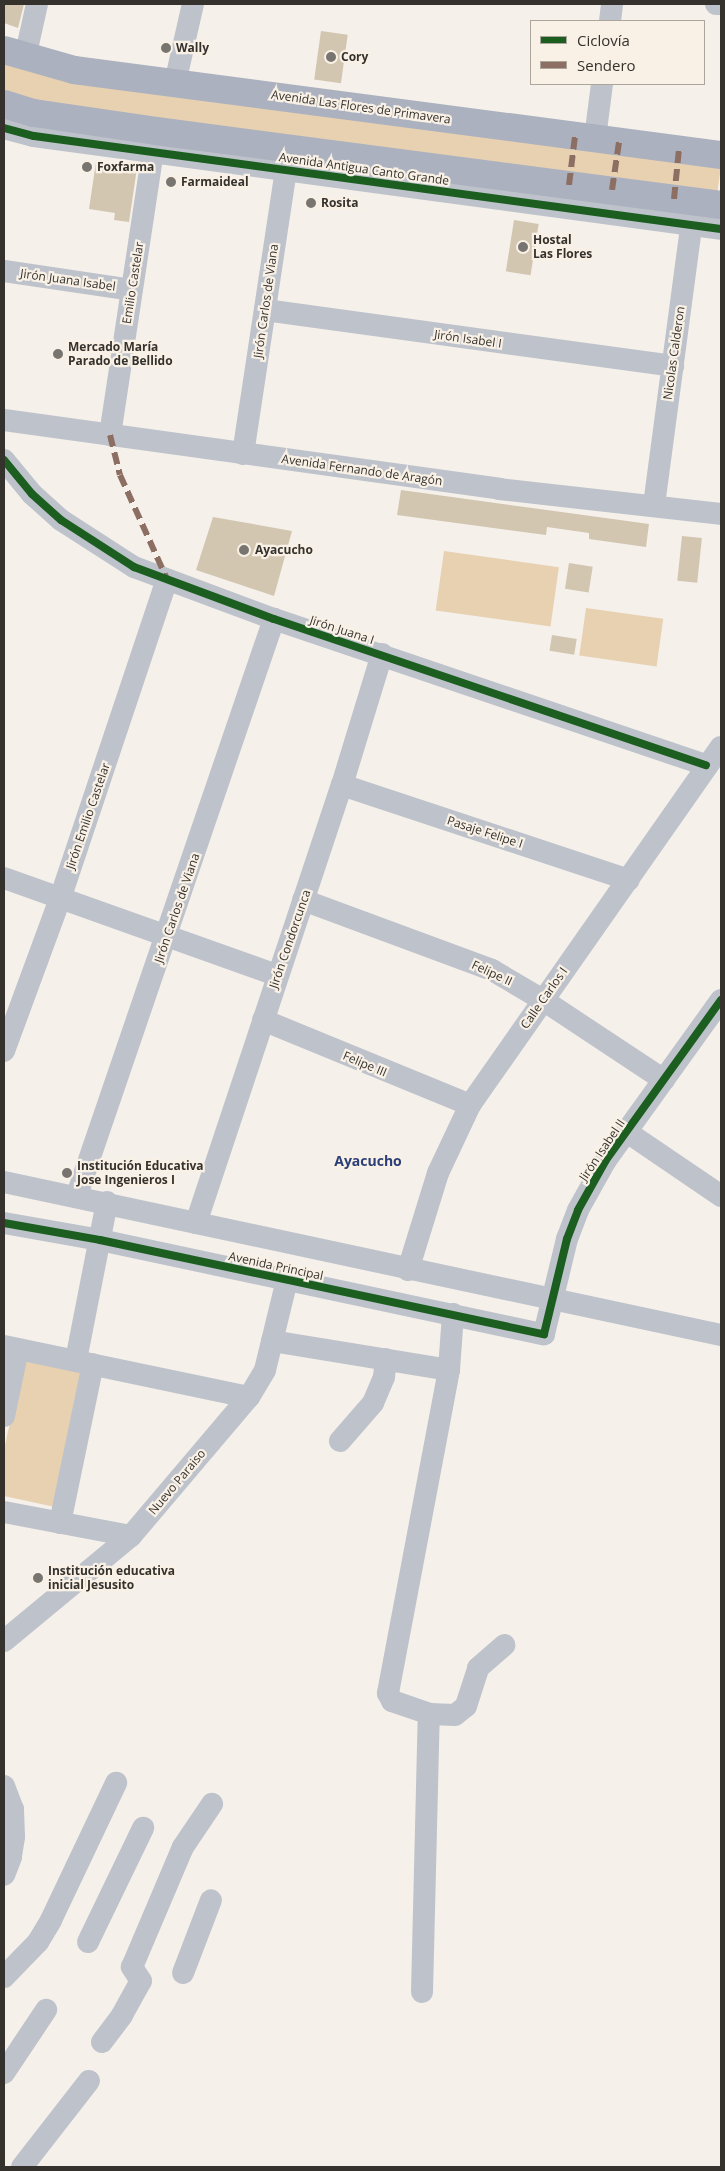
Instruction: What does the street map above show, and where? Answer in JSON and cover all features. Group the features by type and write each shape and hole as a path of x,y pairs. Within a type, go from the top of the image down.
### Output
{"main road":[{"name":"Avenida Las Flores de Primavera","path":"14,54 74,70 721,155"},
{"path":"4,104 154,141 693,213 721,205"}],"street":[{"path":"14,54 37,4"},
{"path":"175,83 193,4"},
{"path":"610,20 612,4"},
{"path":"716,4 721,4"},
{"path":"595,138 602,85"},
{"path":"4,128 34,136 154,141"},
{"name":"Emilio Castelar","path":"110,436 154,141"},
{"name":"Jirón Carlos de Viana","path":"244,454 287,159"},
{"path":"693,213 721,229"},
{"name":"Nicolas Calderon","path":"654,505 693,213"},
{"name":"Jirón Juana Isabel","path":"4,271 132,290"},
{"name":"Jirón Isabel I","path":"265,310 673,366"},
{"name":"Avenida Fernando de Aragón","path":"4,420 499,489 721,514"},
{"name":"Jirón Juana I","path":"4,460 32,494 84,537 134,566 274,619 706,765"},
{"name":"Jirón Emilio Castelar","path":"4,1051 60,899 167,579"},
{"name":"Jirón Carlos de Viana","path":"77,1195 168,938 274,619"},
{"name":"Jirón Condorcunca","path":"196,1223 277,975 342,785 382,654"},
{"name":"Calle Carlos I","path":"408,1270 438,1173 470,1105 629,880 706,765 721,747"},
{"name":"Pasaje Felipe I","path":"342,785 629,880"},
{"path":"4,878 168,938 277,975"},
{"name":"Felipe II","path":"303,900 492,970 543,1000 664,1080"},
{"name":"Jirón Isabel II","path":"544,1334 567,1238 578,1210 606,1160 721,1000"},
{"name":"Felipe III","path":"262,1020 470,1105"},
{"path":"627,1132 721,1196"},
{"name":"Avenida Principal","path":"4,1182 77,1195 408,1270 721,1335"},
{"path":"60,1523 107,1202"},
{"name":"Avenida Principal","path":"4,1223 100,1240 544,1334"},
{"name":"Nuevo Paraiso","path":"6,1638 131,1536 249,1397 265,1370 287,1280"},
{"path":"453,1314 449,1370 388,1693 392,1701 429,1714 456,1715 461,1713 478,1668 504,1645"},
{"path":"272,1341 449,1370"},
{"path":"4,1416 11,1348 249,1397"},
{"path":"340,1441 372,1403 384,1377 386,1359"},
{"path":"4,1512 131,1536"},
{"path":"422,1992 429,1714"},
{"path":"4,1977 38,1942 51,1920 116,1783"},
{"path":"4,1786 13,1810 9,1838 11,1857 4,1875"},
{"path":"102,2042 122,2015 141,1981 132,1967 183,1847 212,1804"},
{"path":"88,1942 143,1828"},
{"path":"183,1972 211,1900"},
{"path":"4,2073 46,2010"},
{"path":"22,2167 89,2081"}],"shaded area":[{"path":"4,59 721,160 717,197 4,96"},
{"path":"444,551 559,567 551,627 436,610"},
{"path":"586,608 663,619 657,666 579,656"},
{"path":"25,1353 84,1367 55,1507 4,1496 4,1450"}],"building":[{"path":"4,4 24,4 18,28 4,23"},
{"name":"Cory","path":"321,31 348,35 341,83 314,80"},
{"path":"96,162 137,168 129,222 114,220 115,213 89,209"},
{"name":"Hostal Las Flores","path":"514,220 539,224 531,275 506,271"},
{"path":"401,490 649,524 646,547 589,539 589,533 547,527 546,535 397,515"},
{"name":"Ayacucho","path":"213,517 292,531 274,596 196,570"},
{"path":"682,536 702,538 697,583 677,581"},
{"path":"569,563 593,567 589,592 565,589"},
{"path":"552,635 577,639 574,655 549,651"}],"marked path":[{"path":"569,185 575,136"},
{"path":"612,190 619,142"},
{"path":"674,199 679,149"},
{"path":"110,435 120,475 167,579"}],"cycle path":[{"name":"Avenida Antigua Canto Grande","path":"4,128 34,136 721,229"},
{"path":"4,460 32,494 61,520 134,567 274,619 706,765"},
{"path":"4,1223 100,1240 544,1334 567,1239 578,1210 606,1160 721,1000"}],"place":[{"name":"Wally","path":"166,48"},
{"name":"Cory","path":"331,57"},
{"name":"Foxfarma","path":"87,167"},
{"name":"Farmaideal","path":"171,182"},
{"name":"Rosita","path":"311,203"},
{"name":"Hostal Las Flores","path":"523,247"},
{"name":"Mercado María Parado de Bellido","path":"58,354"},
{"name":"Ayacucho","path":"244,550"},
{"name":"Institución Educativa Jose Ingenieros I","path":"67,1173"},
{"name":"Institución educativa inicial Jesusito","path":"38,1578"}],"district":[{"name":"Ayacucho","path":"368,1161"}]}
